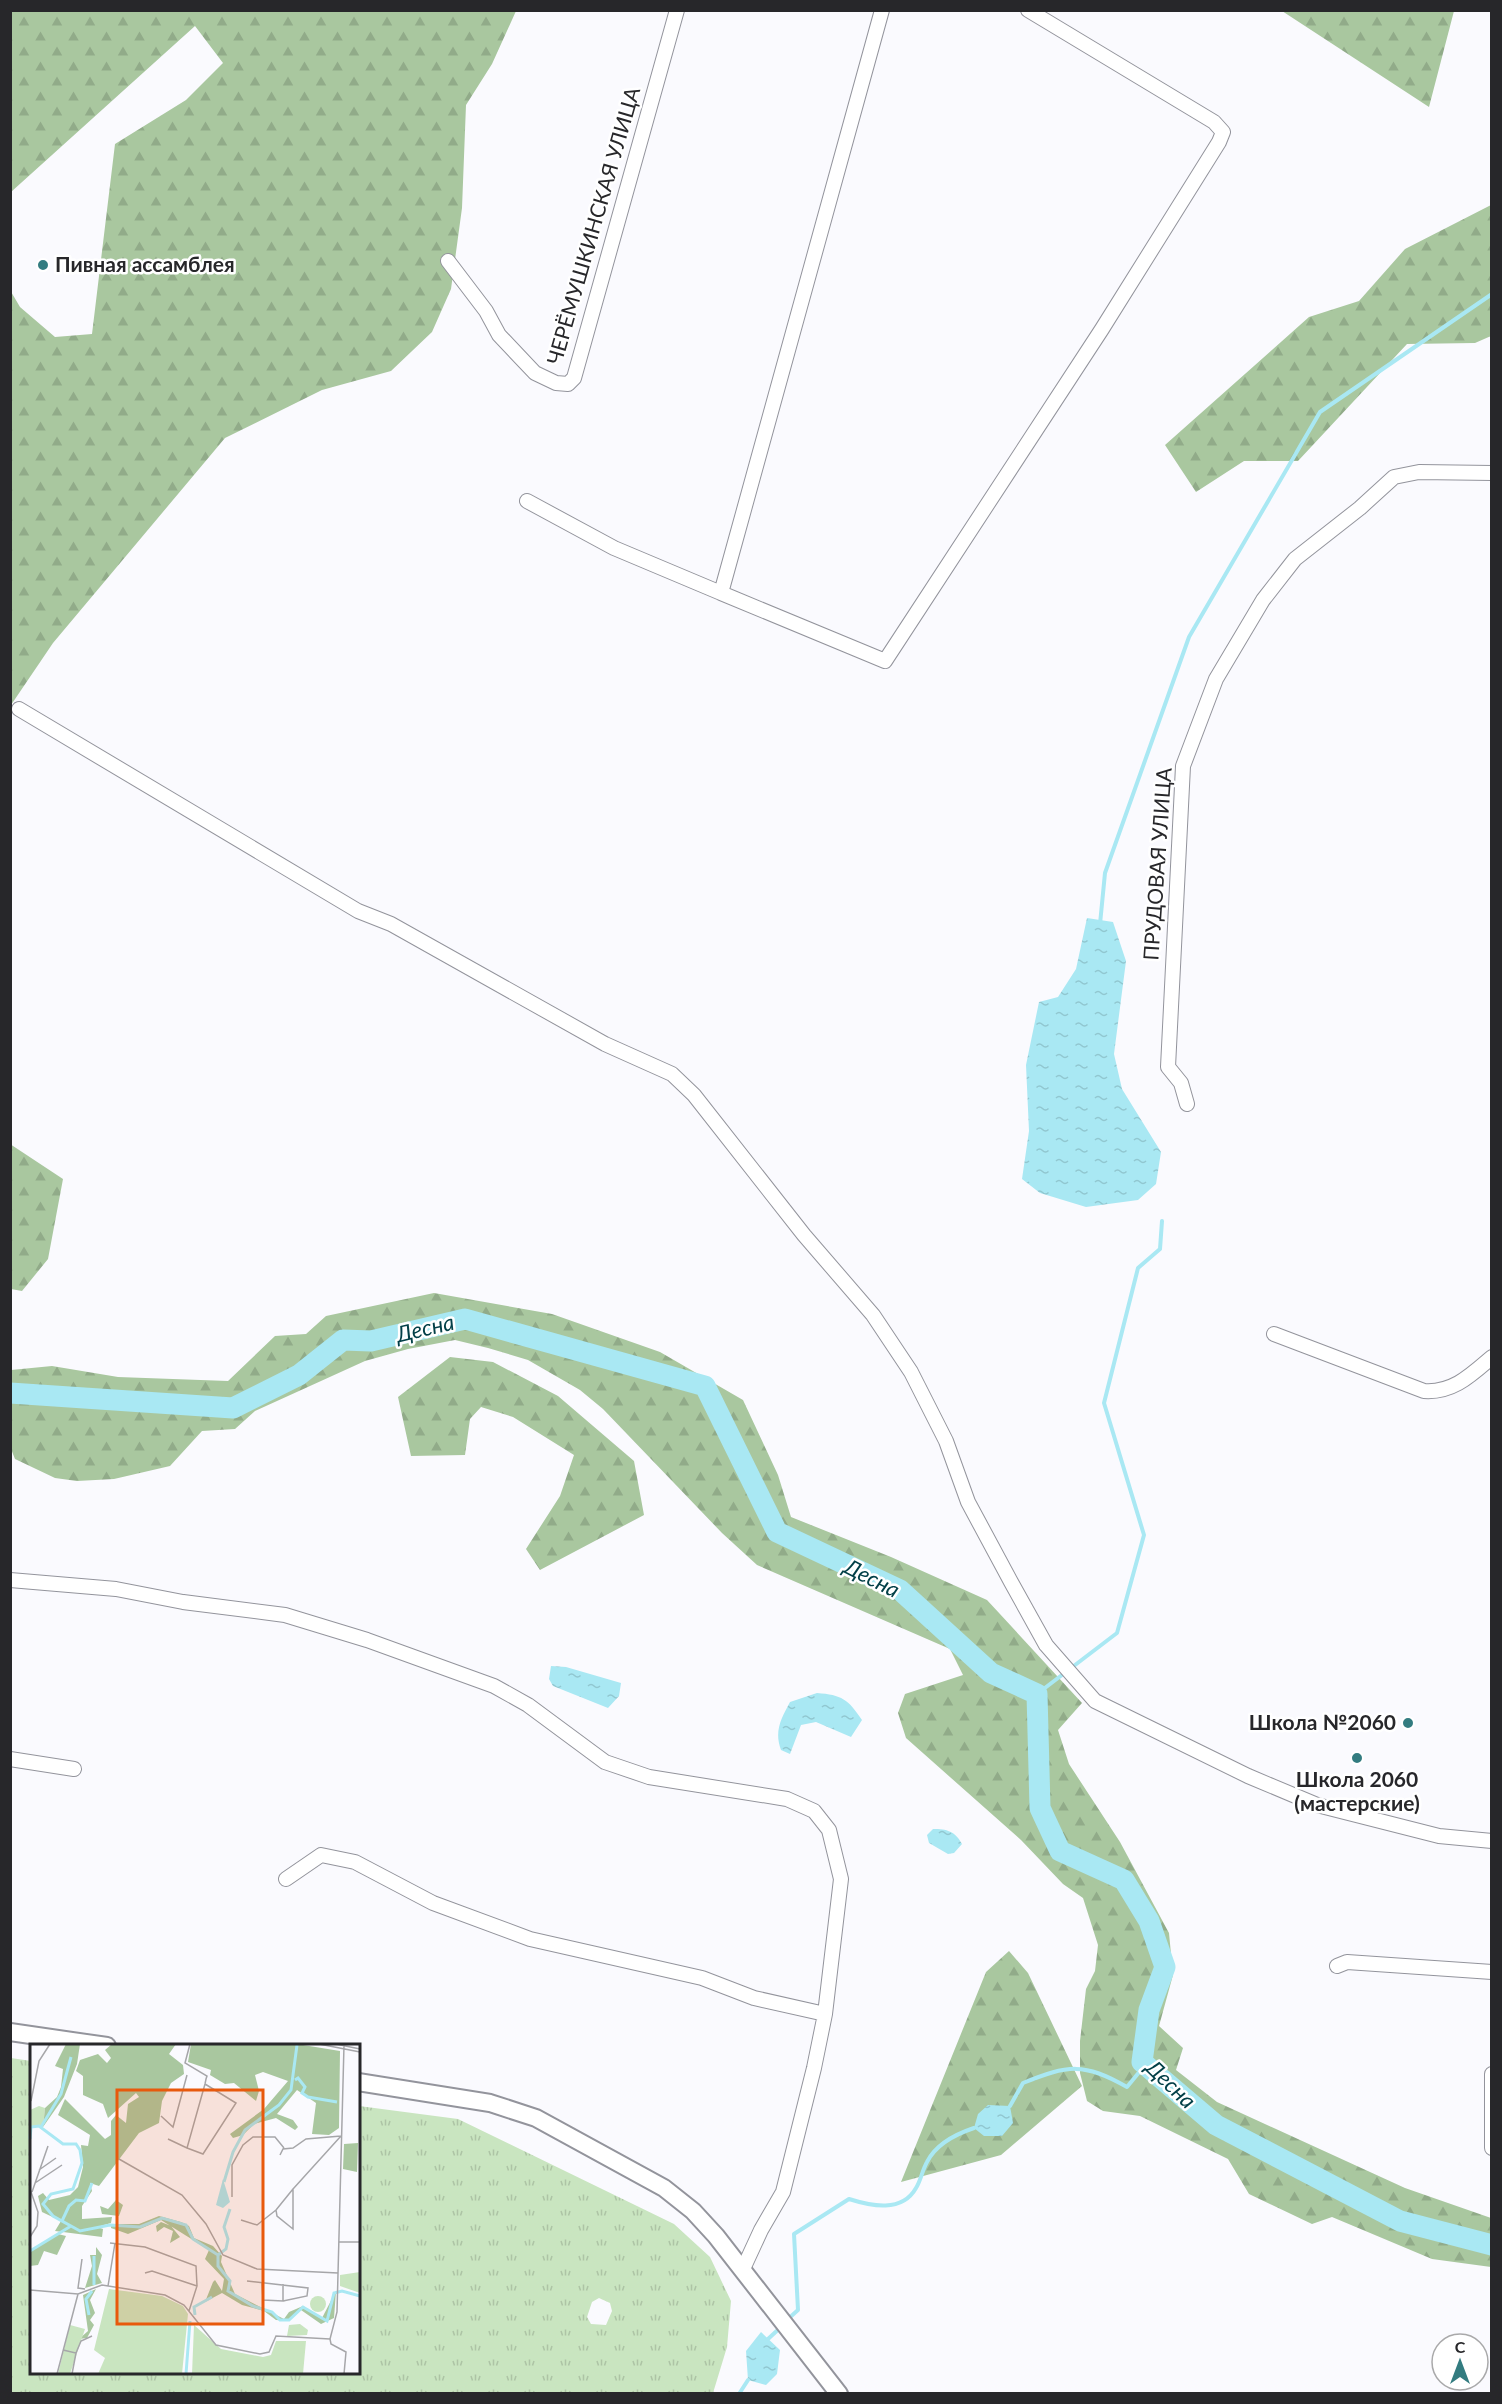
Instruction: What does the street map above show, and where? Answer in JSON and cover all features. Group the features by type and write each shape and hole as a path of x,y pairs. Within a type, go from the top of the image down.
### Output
{"street":[{"name":"ЧЕРЁМУШКИНСКАЯ УЛИЦА","path":"448,261 486,311 499,335 535,373 556,383 568,384 574,378 677,10"},
{"path":"721,593 882,10"},
{"path":"527,501 614,548 885,661 1096,339 1219,142 1223,132 1214,122 1028,10"},
{"name":"ПРУДОВАЯ УЛИЦА","path":"1187,1104 1181,1083 1168,1067 1183,766 1216,680 1263,600 1295,559 1360,508 1394,477 1419,472 1491,473"},
{"path":"18,709 358,911 391,924 604,1044 672,1074 694,1095 804,1235 873,1315 911,1372 946,1441 968,1502 1046,1645 1095,1701 1248,1776 1317,1805 1439,1836 1491,1841"},
{"path":"1274,1334 1424,1391 1437,1392 1465,1381 1491,1357"},
{"path":"10,1580 116,1589 183,1602 285,1615 367,1640 494,1686 528,1705 605,1762 649,1777 787,1799 814,1811 829,1830 841,1879 825,2014 812,2079 783,2192 743,2269"},
{"path":"10,1759 74,1770"},
{"path":"286,1879 321,1855 355,1862 433,1903 530,1939 702,1978 754,1998 825,2014"},
{"path":"1337,1966 1347,1962 1491,1972"},
{"path":"10,2031 94,2044"},
{"path":"1491,2074 1491,2148"},
{"path":"360,2082 490,2103 536,2118 664,2188 693,2211 743,2269 839,2394"}],"green space":[{"path":"11,11 516,11 492,64 466,105 462,208 451,289 432,332 391,371 322,390 225,438 53,643 11,705 10,290 20,307 55,337 92,334 115,144 186,100 223,63 195,26 11,192"},
{"path":"1282,11 1454,11 1429,107"},
{"path":"1491,205 1491,336 1475,343 1407,344 1298,461 1244,461 1196,492 1165,445 1309,317 1359,301 1405,249"},
{"path":"10,1144 63,1179 48,1259 22,1291 11,1289"},
{"path":"434,1293 552,1314 660,1352 743,1400 778,1475 791,1517 891,1557 987,1600 1082,1703 1058,1730 1069,1764 1120,1842 1169,1933 1173,1975 1159,2026 1183,2048 1176,2070 1217,2102 1405,2188 1491,2218 1491,2267 1432,2259 1332,2217 1312,2224 1249,2194 1228,2159 1140,2116 1103,2111 1087,2101 1080,2073 1080,2041 1086,1989 1095,1971 1098,1945 1083,1898 1063,1884 1021,1840 906,1738 898,1713 905,1694 963,1675 950,1649 757,1565 722,1533 603,1409 580,1390 528,1360 455,1340 408,1349 365,1361 255,1411 235,1429 202,1431 170,1466 114,1479 77,1481 55,1478 15,1459 11,1449 11,1370 52,1366 118,1377 228,1381 275,1336 306,1334 326,1316"},
{"path":"450,1357 493,1362 558,1396 634,1461 644,1515 540,1570 526,1549 560,1496 574,1455 513,1417 481,1407 470,1419 465,1455 411,1456 398,1397"},
{"path":"1009,1951 1028,1973 1082,2086 1001,2155 901,2182 986,1972"},
{"path":"11,2058 30,2061 30,2374 360,2374 360,2106 458,2119 674,2224 710,2257 731,2301 727,2347 713,2393 11,2393","holes":["599,2298 610,2303 612,2311 606,2325 591,2324 587,2317 592,2302"]}],"water":[{"path":"1087,918 1113,922 1126,961 1114,1054 1122,1089 1161,1152 1156,1184 1138,1200 1086,1207 1040,1193 1022,1179 1029,1131 1026,1065 1039,1002 1058,997 1076,969"},
{"path":"551,1666 566,1667 621,1683 619,1696 608,1708 553,1686 549,1679"},
{"path":"817,1693 844,1699 862,1720 851,1737 816,1722 801,1725 790,1754 781,1750 778,1731 790,1702"},
{"path":"933,1829 950,1832 962,1844 954,1853 948,1854 929,1843 927,1835"},
{"path":"988,2105 1010,2106 1013,2123 1002,2136 984,2136 974,2128 978,2114"},
{"path":"761,2332 780,2350 777,2374 766,2385 748,2380 746,2351"}],"waterway":[{"path":"1100,924 1105,873 1189,637 1320,412 1492,294"},
{"path":"1037,1694 1117,1633 1144,1535 1104,1403 1138,1268 1160,1249 1162,1221"},
{"name":"Десна","path":"10,1393 233,1408 299,1375 343,1340 371,1341 465,1319 705,1386 777,1532 900,1590 991,1673 1037,1694 1040,1808 1060,1851 1124,1880 1149,1921 1165,1967 1149,2010 1142,2062 1216,2125 1400,2221 1492,2245"},
{"path":"1010,2106 1023,2083 1052,2073 1064,2070 1087,2070 1099,2073 1127,2087 1145,2065"},
{"path":"788,2319 798,2310 794,2234 849,2199 886,2206 903,2201 916,2188 927,2162 936,2150 954,2137 974,2128"},
{"path":"768,2339 781,2327"},
{"path":"739,2394 748,2380"}],"place":[{"name":"Пивная ассамблея","path":"43,265"},
{"name":"Школа №2060","path":"1408,1723"},
{"name":"Школа 2060 (мастерские)","path":"1357,1758"}]}
